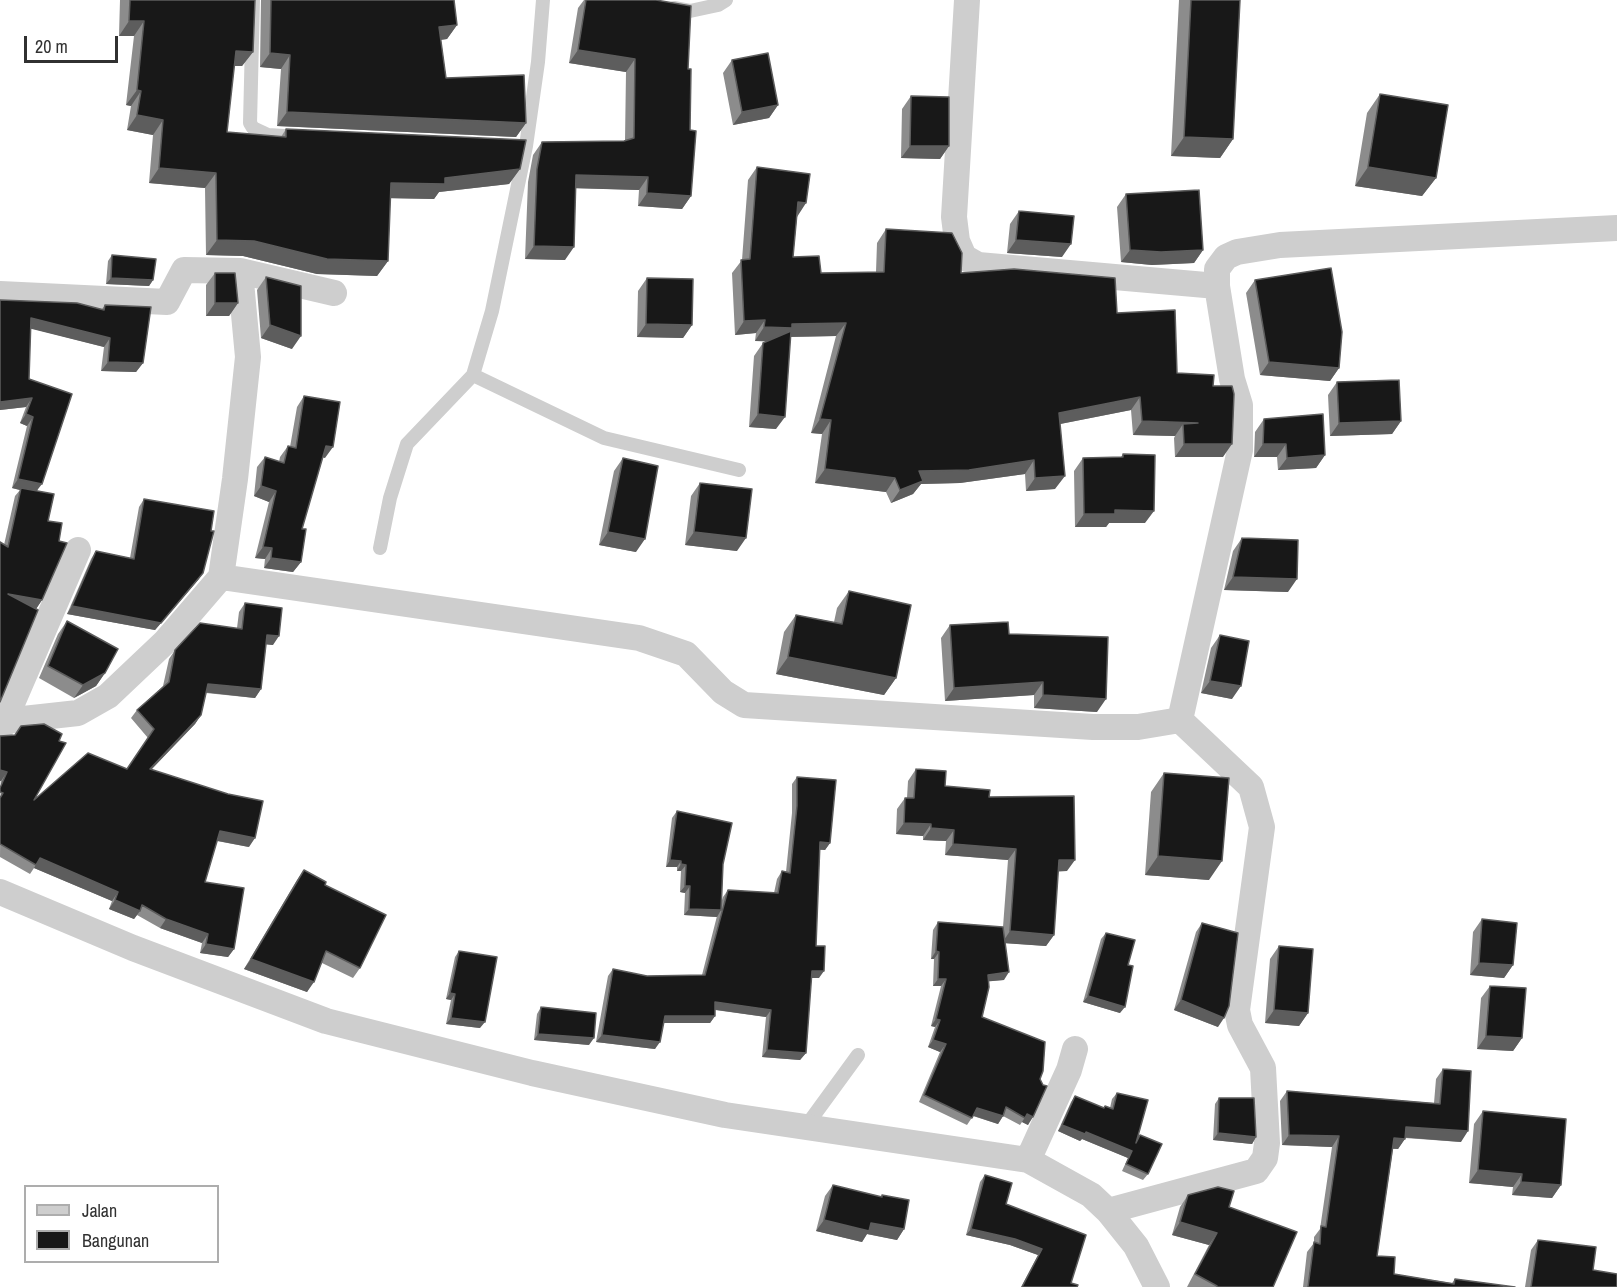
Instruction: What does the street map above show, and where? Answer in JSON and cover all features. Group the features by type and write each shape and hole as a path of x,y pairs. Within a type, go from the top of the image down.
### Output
{"street":[{"path":"968,0 954,217 957,241 964,257 978,265 1216,286"},
{"path":"1180,720 1240,450 1240,405 1232,379 1216,286 1217,269 1226,257 1237,252 1280,245 1617,228"},
{"path":"0,294 167,302 184,270 240,271 334,293"},
{"path":"2,726 78,713 108,696 165,642 221,578 248,357 240,271"},
{"path":"2,726 78,550"},
{"path":"221,578 639,638 686,654 723,692 744,705 1093,727 1138,727 1180,720"},
{"path":"1108,1211 1256,1171 1265,1158 1267,1143 1263,1068 1240,1024 1237,1010 1262,827 1251,787 1180,720"},
{"path":"0,892 133,948 326,1021 532,1073 725,1115 804,1129 1028,1160 1090,1195 1108,1211 1136,1246 1157,1287"},
{"path":"1028,1160 1069,1070 1075,1049"}],"lane":[{"path":"253,0 250,123 253,128 267,135 315,137"},
{"path":"380,548 390,498 406,444 473,375 492,311 526,146 538,62 543,0"},
{"path":"658,5 690,11 718,5 726,0"},
{"path":"473,375 604,438 739,470"},
{"path":"804,1129 858,1055"}],"building":[{"path":"130,0 255,0 253,52 236,51 227,132 286,137 286,129 526,140 520,169 445,178 445,184 391,183 388,261 327,259 254,241 217,240 216,173 159,168 163,120 137,115 141,91 137,90 144,21 129,21"},
{"path":"271,0 454,0 457,25 439,27 446,78 524,75 526,123 287,112 290,55 270,53"},
{"path":"586,0 656,0 691,6 688,69 691,69 690,130 696,131 691,196 647,193 648,177 576,175 574,247 534,246 537,169 542,142 624,141 634,138 635,59 578,50"},
{"path":"1191,0 1240,0 1233,139 1184,137"},
{"path":"768,53 778,105 742,112 732,60"},
{"path":"1380,94 1448,105 1436,178 1368,167"},
{"path":"911,96 949,97 949,146 910,146"},
{"path":"757,167 810,174 806,203 798,202 793,257 819,256 821,273 884,272 886,229 952,233 962,253 961,273 1014,269 1115,278 1117,313 1175,310 1177,373 1214,375 1213,386 1232,386 1234,394 1232,444 1184,444 1183,424 1198,423 1142,421 1140,397 1059,413 1065,476 1035,478 1034,460 969,470 919,471 923,481 900,490 895,478 825,469 831,420 820,419 846,323 792,324 792,328 764,327 765,320 744,321 741,260 750,259"},
{"path":"1199,190 1203,250 1161,252 1130,250 1126,194"},
{"path":"1019,211 1074,216 1071,244 1016,240"},
{"path":"112,255 156,259 153,280 111,278"},
{"path":"1331,268 1342,332 1339,368 1269,362 1255,280"},
{"path":"215,273 235,273 238,303 215,303"},
{"path":"266,277 301,286 301,336 270,325"},
{"path":"647,278 693,279 692,325 646,324"},
{"path":"0,300 77,303 104,310 105,305 151,307 143,363 108,362 110,338 31,318 29,379 72,394 42,484 18,479 33,417 26,414 32,398 0,402"},
{"path":"791,331 785,417 758,414 763,343"},
{"path":"1399,380 1401,421 1339,423 1337,382"},
{"path":"304,396 340,402 333,447 326,446 302,529 306,529 301,562 271,558 272,548 263,547 276,491 261,486 265,457 284,463 288,446 296,448"},
{"path":"1323,414 1325,455 1287,458 1286,444 1263,444 1264,419"},
{"path":"1123,454 1155,455 1154,511 1115,510 1115,514 1084,514 1083,458 1123,457"},
{"path":"623,458 658,466 645,539 608,532"},
{"path":"700,483 752,489 746,538 694,532"},
{"path":"21,488 54,494 48,521 62,523 59,541 67,543 42,600 8,594 38,610 0,702 0,542 8,547"},
{"path":"144,499 214,511 211,531 214,531 203,573 161,623 72,606 96,551 134,559"},
{"path":"1242,538 1298,540 1297,579 1233,577"},
{"path":"849,591 911,605 896,678 788,657 796,615 842,624"},
{"path":"245,603 282,608 279,636 267,635 261,689 208,684 201,715 150,769 228,794 263,801 255,838 220,831 205,882 244,888 234,949 206,944 208,934 166,919 142,905 140,911 115,900 118,892 40,858 36,865 0,844 0,798 3,793 0,792 0,788 7,772 0,770 0,736 15,735 21,726 44,724 62,734 59,741 66,743 34,800 88,753 127,769 154,729 137,710 169,682 175,650 200,623 242,629"},
{"path":"67,621 118,649 105,673 83,685 48,666"},
{"path":"1008,622 1009,634 1108,637 1106,699 1043,695 1043,682 954,688 950,625"},
{"path":"1220,635 1249,641 1241,686 1210,681"},
{"path":"916,769 946,771 945,786 990,790 989,797 1074,796 1075,860 1059,860 1054,935 1010,931 1016,849 953,844 954,830 931,828 931,824 904,823 905,798 914,798"},
{"path":"1164,773 1229,778 1222,861 1158,856"},
{"path":"797,777 836,780 830,843 820,842 816,946 825,946 824,971 812,971 806,1053 767,1050 771,1010 715,1002 715,1016 665,1016 660,1042 602,1035 613,969 647,976 705,975 728,890 778,893 782,871 790,873 797,806"},
{"path":"677,811 732,823 723,864 721,910 689,909 690,886 685,886 686,865 681,864 681,861 670,860"},
{"path":"304,870 326,882 325,885 386,915 360,968 326,951 314,982 251,959"},
{"path":"1482,919 1517,923 1513,965 1479,963"},
{"path":"938,922 1003,927 1009,972 988,975 989,987 982,1017 1045,1042 1043,1071 1040,1079 1043,1085 1047,1086 1033,1117 1027,1114 1025,1118 1006,1107 1003,1116 977,1108 972,1118 924,1095 946,1044 933,1040 940,1020 936,1019 946,979 938,979 939,952 936,951"},
{"path":"1202,923 1238,933 1229,1006 1224,1018 1181,1000"},
{"path":"1106,933 1135,940 1128,965 1133,966 1125,1007 1088,996"},
{"path":"1279,946 1313,949 1308,1013 1274,1010"},
{"path":"459,951 497,957 485,1022 451,1018 455,994 450,993"},
{"path":"1490,986 1526,988 1522,1038 1486,1036"},
{"path":"541,1007 596,1013 594,1038 538,1034"},
{"path":"1443,1069 1471,1071 1468,1131 1406,1127 1405,1139 1394,1138 1377,1256 1395,1257 1394,1274 1454,1284 1455,1279 1515,1287 1308,1287 1314,1242 1320,1244 1321,1226 1326,1227 1339,1136 1289,1135 1287,1091 1440,1104"},
{"path":"1117,1093 1148,1100 1136,1143 1140,1135 1162,1144 1148,1174 1126,1164 1132,1151 1062,1125 1075,1096 1104,1108 1105,1106 1113,1109"},
{"path":"1219,1098 1254,1098 1256,1137 1218,1133"},
{"path":"1483,1111 1566,1119 1561,1185 1521,1182 1522,1174 1478,1170"},
{"path":"985,1175 1012,1183 1006,1204 1086,1235 1071,1283 1078,1285 1077,1287 1022,1287 1042,1249 1015,1239 971,1229"},
{"path":"833,1185 882,1197 882,1195 909,1200 904,1229 871,1223 869,1231 824,1220"},
{"path":"1218,1187 1234,1191 1229,1207 1297,1232 1273,1287 1217,1287 1195,1274 1217,1233 1180,1222 1188,1195"},
{"path":"1538,1240 1596,1247 1593,1270 1617,1274 1617,1287 1531,1287"}]}
